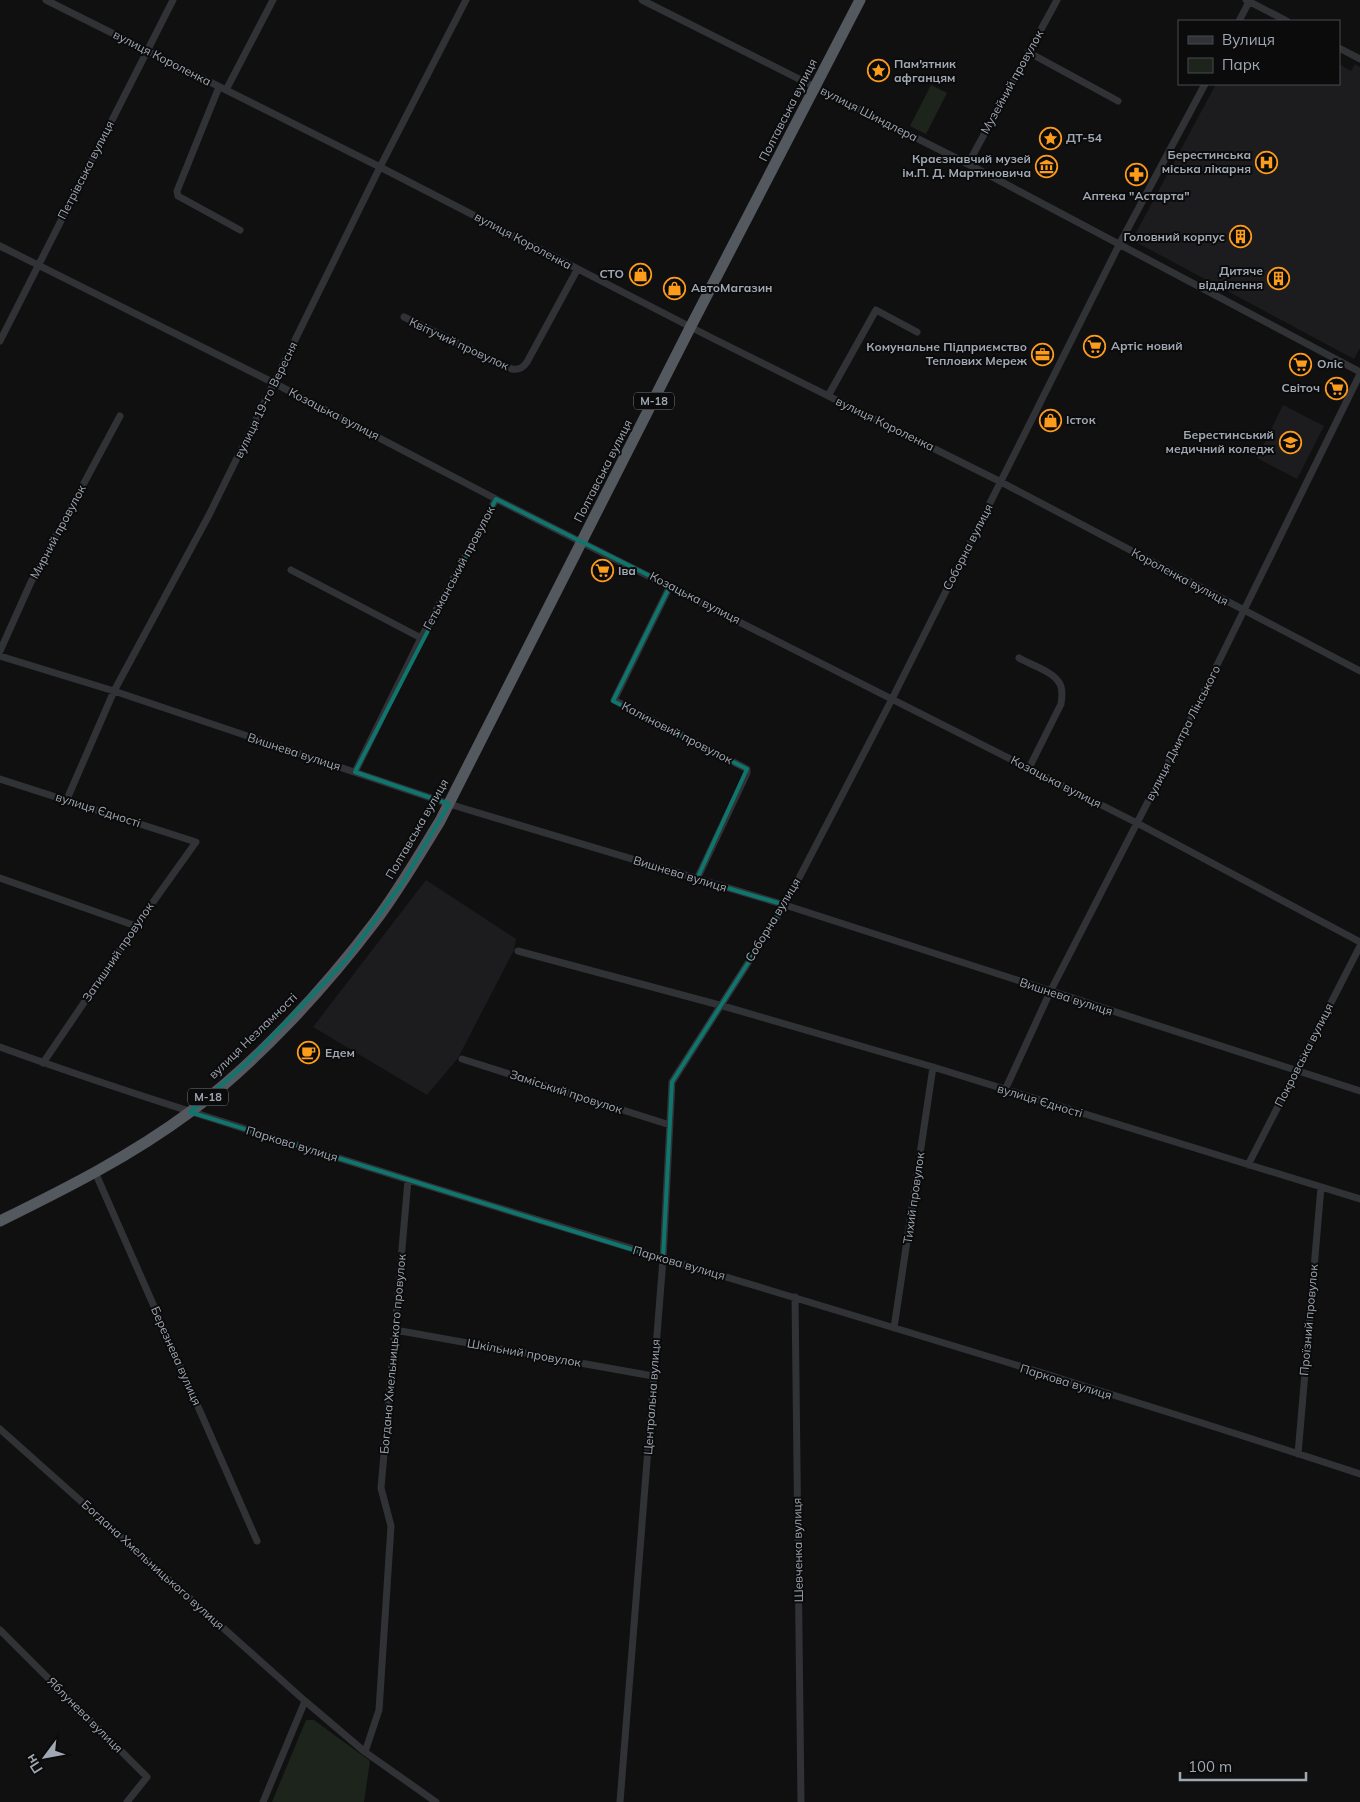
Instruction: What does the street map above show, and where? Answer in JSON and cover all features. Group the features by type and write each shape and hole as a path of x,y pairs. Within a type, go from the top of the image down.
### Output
{"highway":[{"name":"Полтавська вулиця","path":"375,922 403,882 449,804 691,326 860,0"},
{"name":"вулиця Незламності","path":"0,1221 96,1172 190,1112 246,1064 280,1031 339,967 375,922"}],"street":[{"name":"вулиця Короленка","path":"46,0 380,166 577,270 1001,482"},
{"name":"Петрівська вулиця","path":"0,341 173,0"},
{"path":"240,230 178,196 177,186 222,88 272,0"},
{"name":"вулиця 19-го Вересня","path":"67,800 114,691 209,515 380,166 466,0"},
{"name":"вулиця Шиндлера","path":"642,0 968,164 1120,243 1360,373"},
{"name":"Музейний провулок","path":"968,164 1057,0"},
{"path":"1239,20 1248,1 1285,20"},
{"path":"1340,49 1360,59"},
{"path":"1028,52 1118,101"},
{"name":"Соборна вулиця","path":"720,1005 785,905 892,699 1120,243 1204,85"},
{"name":"Козацька вулиця","path":"0,246 274,383 496,498 1138,823 1360,942"},
{"name":"Квітучий провулок","path":"404,317 512,369 518,370 527,362 577,270"},
{"path":"828,396 876,310 917,332"},
{"name":"вулиця Дмитра Лінського","path":"1005,1090 1050,992 1138,823 1360,373"},
{"name":"Мирний провулок","path":"0,651 31,582 120,416"},
{"name":"Короленка вулиця","path":"1001,482 1360,671"},
{"name":"Гетьманський провулок","path":"354,772 421,638 496,498"},
{"name":"Гетьманський провулок","path":"291,570 421,638"},
{"name":"Калиновий провулок","path":"670,586 614,700 746,768 747,773 697,879"},
{"name":"Вишнева вулиця","path":"0,656 114,691 449,804 785,905 1360,1092"},
{"path":"1019,658 1051,674 1060,684 1062,694 1061,704 1029,768"},
{"name":"вулиця Єдності","path":"0,779 196,842"},
{"name":"Затишний провулок","path":"43,1062 196,842"},
{"path":"0,878 136,926"},
{"name":"Покровська вулиця","path":"1248,1165 1360,946"},
{"name":"вулиця Єдності","path":"518,951 720,1005 1360,1198"},
{"name":"Центральна вулиця","path":"620,1802 654,1376 672,1082 720,1005"},
{"name":"Паркова вулиця","path":"0,1047 190,1112 662,1259 795,1297 1360,1474"},
{"name":"Заміський провулок","path":"462,1059 670,1125"},
{"name":"Тихий провулок","path":"894,1328 933,1068"},
{"name":"Березнева вулиця","path":"96,1172 257,1540"},
{"name":"Богдана Хмельницького провулок","path":"365,1752 379,1710 391,1526 381,1488 408,1180"},
{"name":"Проїзний провулок","path":"1298,1454 1321,1187"},
{"name":"Шевченка вулиця","path":"795,1297 801,1802"},
{"name":"Шкільний провулок","path":"395,1330 654,1376"},
{"name":"Богдана Хмельницького вулиця","path":"0,1429 305,1702 365,1752 436,1802"},
{"name":"Яблунева вулиця","path":"0,1630 147,1777 126,1802"},
{"path":"263,1802 305,1702"}],"highlighted area":[{"path":"496,499 670,586 613,701 747,769 697,879 785,905 672,1082 663,1259 190,1112 246,1064 346,960 403,882 449,804 355,772"}],"shaded area":[{"name":"Берестинська міська лікарня","path":"1355,64 1360,67 1360,348 1354,359 1132,240 1215,85 1340,85 1340,65 1351,71"},
{"name":"Берестинський медичний коледж","path":"1283,405 1324,426 1297,479 1257,458"},
{"path":"426,880 516,939 514,950 458,1058 427,1095 313,1027"}],"green space":[{"path":"931,85 947,93 926,134 910,126"},
{"path":"306,1720 314,1720 370,1761 364,1802 272,1802"}],"place":[{"name":"Пам'ятник афганцям","path":"878,71"},
{"name":"ДТ-54","path":"1050,138"},
{"name":"Берестинська міська лікарня","path":"1267,162"},
{"name":"Краєзнавчий музей ім.П. Д. Мартиновича","path":"1047,166"},
{"name":"Аптека \"Астарта\"","path":"1136,175"},
{"name":"Головний корпус","path":"1241,237"},
{"name":"СТО","path":"640,274"},
{"name":"Дитяче відділення","path":"1279,278"},
{"name":"АвтоМагазин","path":"675,288"},
{"name":"Артіс новий","path":"1095,346"},
{"name":"Комунальне Підприємство Теплових Мереж","path":"1043,354"},
{"name":"Оліс","path":"1301,364"},
{"name":"Світоч","path":"1336,388"},
{"name":"Істок","path":"1050,420"},
{"name":"Берестинський медичний коледж","path":"1290,442"},
{"name":"Іва","path":"602,571"},
{"name":"Едем","path":"309,1053"}]}
